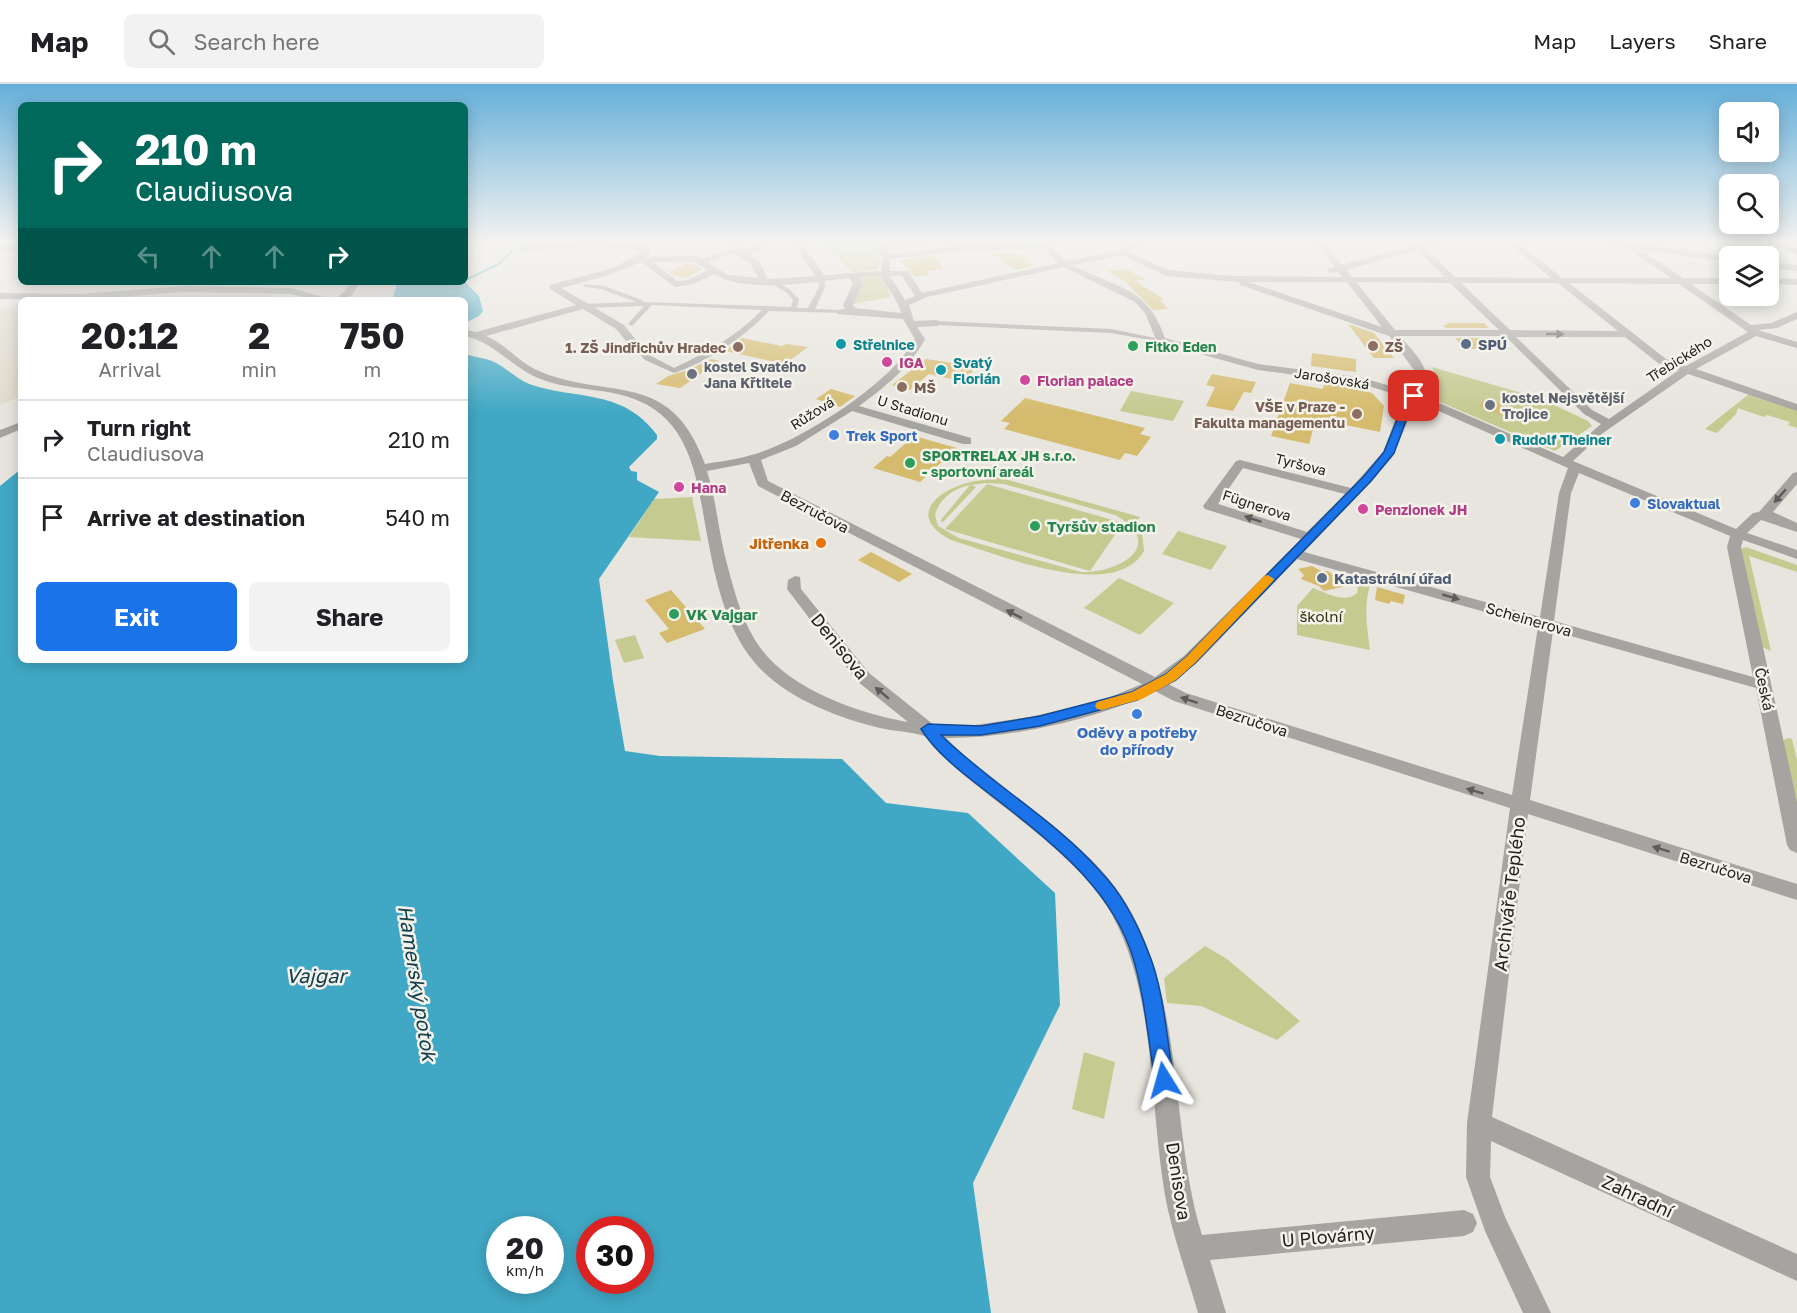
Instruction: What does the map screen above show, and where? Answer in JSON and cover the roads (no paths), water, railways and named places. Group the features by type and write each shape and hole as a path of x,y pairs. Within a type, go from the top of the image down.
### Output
{"street":[{"path":"0,307 17,298"},
{"path":"571,298 620,327 648,358 674,371 703,357 744,332 768,308"},
{"path":"583,306 584,298"},
{"path":"636,298 650,303"},
{"path":"793,309 797,300 795,298"},
{"path":"810,311 816,298"},
{"path":"851,298 848,305 851,311"},
{"path":"898,298 904,304 908,320"},
{"path":"904,304 915,298"},
{"path":"1136,298 1153,317 1161,340"},
{"path":"1291,298 1391,333 1627,334"},
{"path":"471,334 488,339 535,374 555,381 626,393 651,402 683,430 702,468 715,540 730,600 753,649 781,676 804,692 833,706 896,724 928,729 981,730 1040,721 1137,695 1156,686 1191,660 1389,453 1406,407 1422,385 1422,374 1416,362 1364,298"},
{"path":"1472,298 1588,412 1610,424"},
{"path":"1581,298 1662,361 1797,408"},
{"path":"1707,298 1752,329 1797,345"},
{"path":"620,327 632,324 650,303"},
{"path":"471,334 583,306 650,303 840,312"},
{"name":"Jarošovská","path":"840,312 851,311 937,323 1102,330 1161,340 1258,367 1356,380 1414,396 1661,504 1797,555"},
{"name":"Třebického","path":"1570,464 1610,424 1693,366 1752,329 1773,326 1797,315"},
{"path":"1365,323 1374,322 1380,318"},
{"name":"Růžová","path":"702,468 754,458 802,438 851,407 896,369 918,345 920,338 908,320"},
{"name":"U Stadionu","path":"851,407 967,441"},
{"path":"0,434 18,426"},
{"name":"Bezručova","path":"754,458 762,483 1156,686 1191,701 1797,892"},
{"name":"Tyršova","path":"1240,464 1354,492"},
{"name":"Fügnerova","path":"1240,464 1210,506 1309,537"},
{"name":"Archiváře Teplého","path":"1537,1313 1494,1222 1479,1177 1479,1123 1520,805 1570,464"},
{"path":"1767,516 1767,512 1797,476"},
{"path":"1737,534 1754,518 1767,516 1797,528"},
{"name":"Česká","path":"1737,534 1734,548 1797,844"},
{"name":"Scheinerova","path":"1293,553 1764,685"},
{"name":"Denisova","path":"795,580 794,589 864,677 928,729 954,756 1039,824 1095,876 1119,906 1141,956 1147,978 1160,1052 1178,1187 1192,1249 1212,1313"},
{"name":"Zahradní","path":"1479,1123 1797,1268"},
{"name":"U Plovárny","path":"1192,1249 1464,1223"}],"water":[{"path":"468,298 480,298 483,311 479,316 468,322"},
{"name":"Vajgar","path":"468,355 492,361 532,385 615,403 644,420 657,435 657,439 629,467 631,471 637,472 637,480 659,492 599,579 625,751 660,756 842,759 886,803 968,813 1055,893 1060,1005 973,1183 991,1313 0,1313 0,486 18,471 18,663 468,663"}],"place":[{"name":"Střelnice","path":"841,344"},
{"name":"SPÚ","path":"1466,344"},
{"name":"Fitko Eden","path":"1133,346"},
{"name":"ZŠ","path":"1373,346"},
{"name":"1. ZŠ Jindřichův Hradec","path":"738,347"},
{"name":"IGA","path":"887,362"},
{"name":"Svatý Florián","path":"941,370"},
{"name":"kostel Svatého Jana Křtitele","path":"692,374"},
{"name":"Florian palace","path":"1025,380"},
{"name":"MŠ","path":"902,387"},
{"name":"kostel Nejsvětější Trojice","path":"1490,405"},
{"name":"VŠE v Praze - Fakulta managementu","path":"1357,414"},
{"name":"Trek Sport","path":"834,435"},
{"name":"Rudolf Theiner","path":"1500,439"},
{"name":"SPORTRELAX JH s.r.o. - sportovní areál","path":"910,463"},
{"name":"Hana","path":"679,487"},
{"name":"Slovaktual","path":"1635,503"},
{"name":"Penzionek JH","path":"1363,509"},
{"name":"Tyršův stadion","path":"1035,526"},
{"name":"Jitřenka","path":"821,543"},
{"name":"Katastrální úřad","path":"1322,578"},
{"name":"VK Vajgar","path":"674,614"},
{"name":"Oděvy a potřeby do přírody","path":"1137,714"}],"park label":[{"name":"školní","path":"1321,616"}],"water label":[{"name":"Hamerský potok","path":"418,983"}]}
